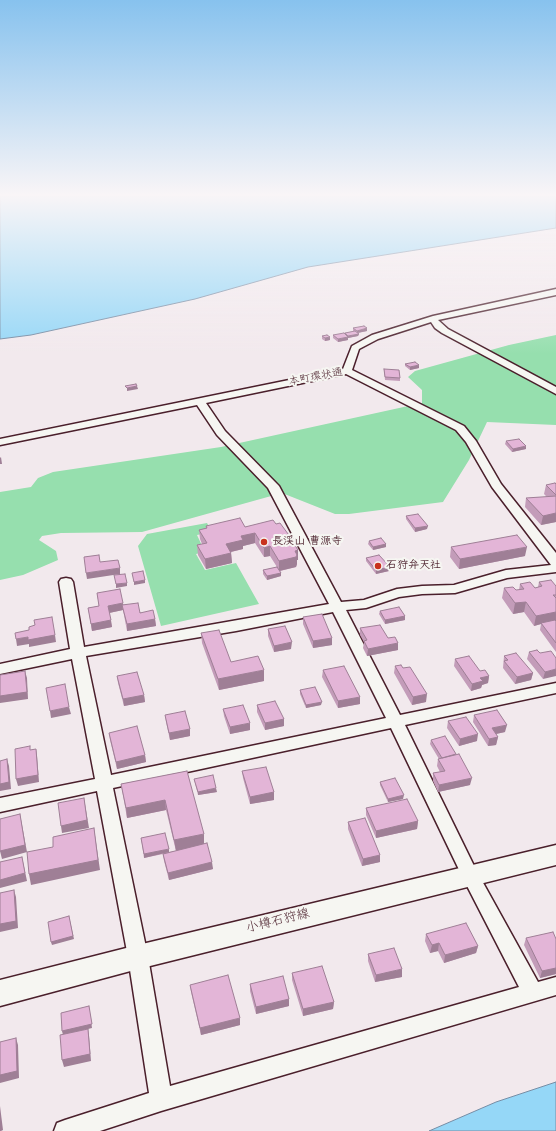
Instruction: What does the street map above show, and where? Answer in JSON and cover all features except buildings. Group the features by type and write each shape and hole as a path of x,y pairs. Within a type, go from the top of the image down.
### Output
{"main road":[{"name":"小樽石狩線","path":"0,993 138,956 556,855"}],"street":[{"path":"347,371 355,348 374,336 433,319 556,292"},
{"path":"433,319 438,326 445,331 556,391"},
{"name":"本町環状通","path":"0,442 347,371 460,428 471,441 496,485 556,562"},
{"path":"200,402 221,433 273,486 337,607 470,875 533,992"},
{"path":"0,668 78,652 236,626 337,607 366,604 398,593 422,590 455,589 506,574 556,568"},
{"path":"66,582 103,784 138,956 161,1100"},
{"path":"0,805 556,688"},
{"path":"64,1131 161,1100 389,1036 556,986"}],"green space":[{"path":"556,335 556,425 487,422 469,460 443,502 349,514 335,514 282,493 142,532 61,533 42,536 39,540 56,551 58,560 23,575 0,580 0,492 31,487 38,478 53,472 221,447 422,403 422,390 408,377 415,371 509,345"},
{"path":"207,523 212,532 197,535 205,552 196,554 205,570 236,563 259,604 161,626 138,546 147,534"}],"water":[{"path":"0,249 424,249 308,267 195,299 31,335 0,339"},
{"path":"556,1082 556,1131 429,1131 496,1102"}],"place":[{"name":"長渓山 曹源寺","path":"264,542"},
{"name":"石狩弁天社","path":"378,566"}]}
